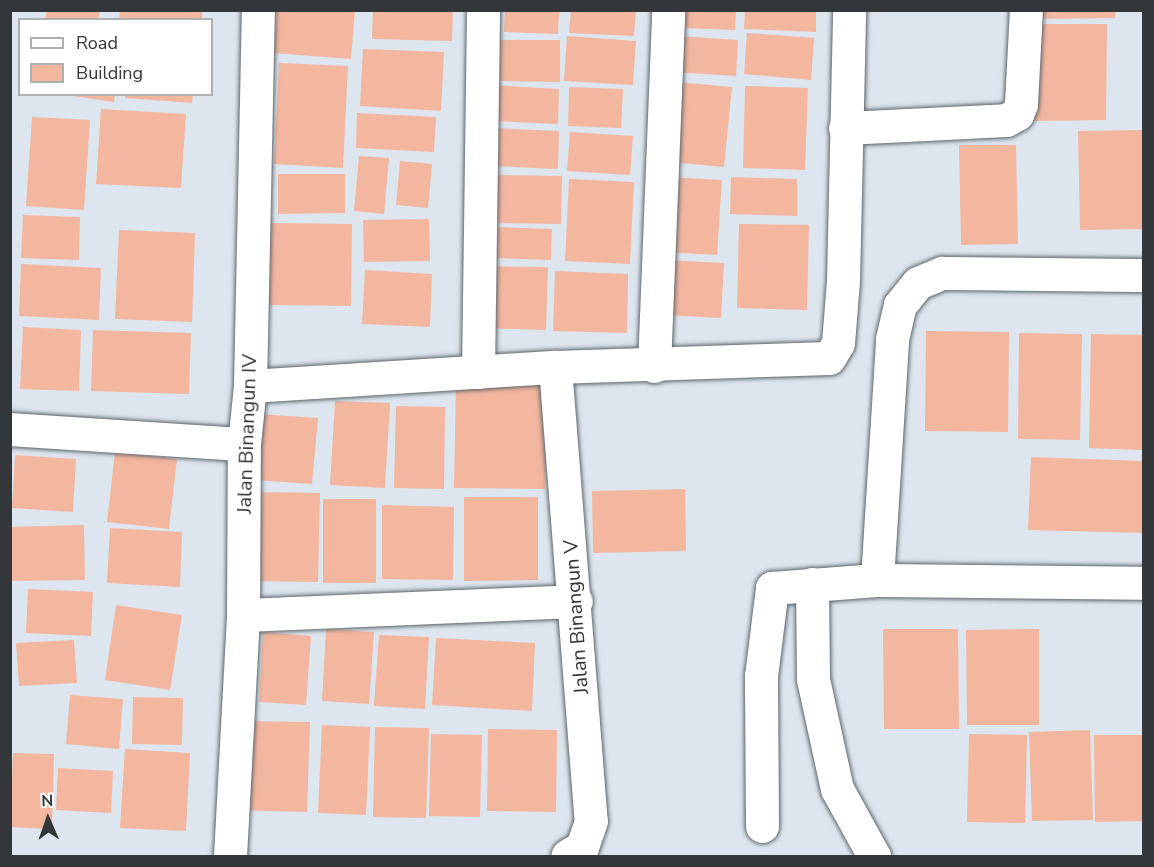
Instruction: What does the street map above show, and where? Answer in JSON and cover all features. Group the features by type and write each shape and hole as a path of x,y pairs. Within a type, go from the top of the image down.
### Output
{"street":[{"name":"Jalan Binangun IV","path":"230,856 243,615 244,444 250,386 258,10"},
{"path":"478,372 483,10"},
{"path":"654,366 668,10"},
{"path":"250,386 555,367 815,361 829,358 836,351 843,281 849,10"},
{"path":"845,128 1006,120 1017,114 1021,104 1026,10"},
{"path":"877,580 892,339 900,305 918,283 942,273 1143,275"},
{"name":"Jalan Binangun V","path":"555,367 576,601 591,821 582,847 567,856"},
{"path":"10,429 244,444"},
{"path":"762,826 761,676 772,588 877,580 1143,583"},
{"path":"812,584 813,679 837,789 874,856"},
{"path":"243,615 576,601"}],"building":[{"path":"47,10 100,10 98,18 45,18"},
{"path":"120,10 202,10 202,18 119,18"},
{"path":"277,10 355,10 351,59 273,53"},
{"path":"373,10 453,10 452,41 372,39"},
{"path":"505,10 559,10 558,34 504,32"},
{"path":"571,10 636,10 634,36 569,33"},
{"path":"684,10 736,10 735,30 683,28"},
{"path":"745,10 816,10 816,32 744,29"},
{"path":"1037,10 1115,10 1115,18 1037,19"},
{"path":"1034,24 1107,24 1106,120 1034,121"},
{"path":"747,33 814,38 811,80 744,74"},
{"path":"567,36 636,41 633,85 564,81"},
{"path":"676,36 738,40 736,76 673,72"},
{"path":"500,40 560,40 560,82 500,81"},
{"path":"363,49 444,52 441,111 360,106"},
{"path":"279,63 348,66 343,168 274,164"},
{"path":"676,82 732,87 724,167 669,162"},
{"path":"493,85 559,89 558,124 492,121"},
{"path":"745,86 808,88 805,170 743,168"},
{"path":"569,87 623,89 621,128 568,126"},
{"path":"73,96 115,96 114,102"},
{"path":"125,96 193,96 192,103 125,98"},
{"path":"101,109 186,114 181,188 96,184"},
{"path":"357,113 436,117 434,152 356,148"},
{"path":"32,117 90,120 84,210 26,206"},
{"path":"494,128 559,131 558,169 493,166"},
{"path":"1144,130 1144,229 1080,230 1078,131"},
{"path":"570,132 633,136 630,175 567,171"},
{"path":"959,145 1016,145 1018,244 961,245"},
{"path":"359,156 389,158 384,214 354,211"},
{"path":"400,161 432,164 428,208 396,205"},
{"path":"278,174 345,174 345,213 278,214"},
{"path":"493,175 562,176 561,224 492,223"},
{"path":"668,177 722,180 717,255 664,252"},
{"path":"731,177 797,179 797,216 730,214"},
{"path":"569,179 634,182 630,264 565,261"},
{"path":"23,215 80,217 79,260 21,258"},
{"path":"429,219 430,261 364,262 363,220"},
{"path":"270,223 352,224 351,306 269,305"},
{"path":"739,224 809,225 807,310 737,308"},
{"path":"497,227 552,229 551,260 496,258"},
{"path":"119,230 195,233 192,322 115,319"},
{"path":"664,260 724,263 721,318 662,315"},
{"path":"21,264 101,268 99,320 19,316"},
{"path":"484,266 548,267 546,330 482,328"},
{"path":"365,270 432,274 430,327 362,324"},
{"path":"555,271 628,274 627,333 553,331"},
{"path":"23,327 81,330 79,391 20,389"},
{"path":"93,330 191,333 189,394 91,391"},
{"path":"926,331 1009,332 1008,432 925,431"},
{"path":"1019,333 1082,334 1080,440 1018,439"},
{"path":"1091,334 1144,335 1144,450 1089,448"},
{"path":"456,382 547,384 545,489 454,488"},
{"path":"335,401 390,403 385,488 330,485"},
{"path":"396,406 445,407 444,489 394,488"},
{"path":"259,414 318,418 312,484 253,480"},
{"path":"115,452 177,459 169,529 107,522"},
{"path":"15,455 76,459 73,512 12,508"},
{"path":"1031,457 1144,461 1144,533 1028,530"},
{"path":"685,489 686,551 593,553 592,491"},
{"path":"254,492 320,493 318,582 253,581"},
{"path":"464,497 538,497 538,580 464,581"},
{"path":"323,499 376,499 376,583 323,583"},
{"path":"382,505 454,507 453,580 382,579"},
{"path":"84,525 85,580 10,581 10,527"},
{"path":"110,528 182,532 180,587 107,583"},
{"path":"28,589 93,592 91,636 26,633"},
{"path":"116,605 182,615 170,690 105,680"},
{"path":"326,629 374,632 369,704 322,701"},
{"path":"883,629 958,629 959,729 884,729"},
{"path":"1039,629 1039,725 967,725 966,630"},
{"path":"263,632 311,636 306,705 259,702"},
{"path":"379,635 429,637 425,709 374,706"},
{"path":"436,638 535,643 532,711 432,705"},
{"path":"74,640 77,683 19,686 16,643"},
{"path":"70,695 123,699 119,749 66,744"},
{"path":"133,697 183,698 182,745 132,744"},
{"path":"243,721 310,722 307,812 241,810"},
{"path":"322,725 370,727 366,815 318,813"},
{"path":"375,727 429,728 426,818 373,817"},
{"path":"488,729 557,730 556,812 487,811"},
{"path":"1090,730 1093,820 1032,821 1029,732"},
{"path":"431,734 482,735 480,817 429,816"},
{"path":"969,734 1027,735 1025,823 967,822"},
{"path":"1094,735 1144,735 1144,821 1095,822"},
{"path":"125,749 190,753 186,831 120,828"},
{"path":"13,753 54,754 52,829 10,827"},
{"path":"58,768 113,771 111,813 56,810"}]}
